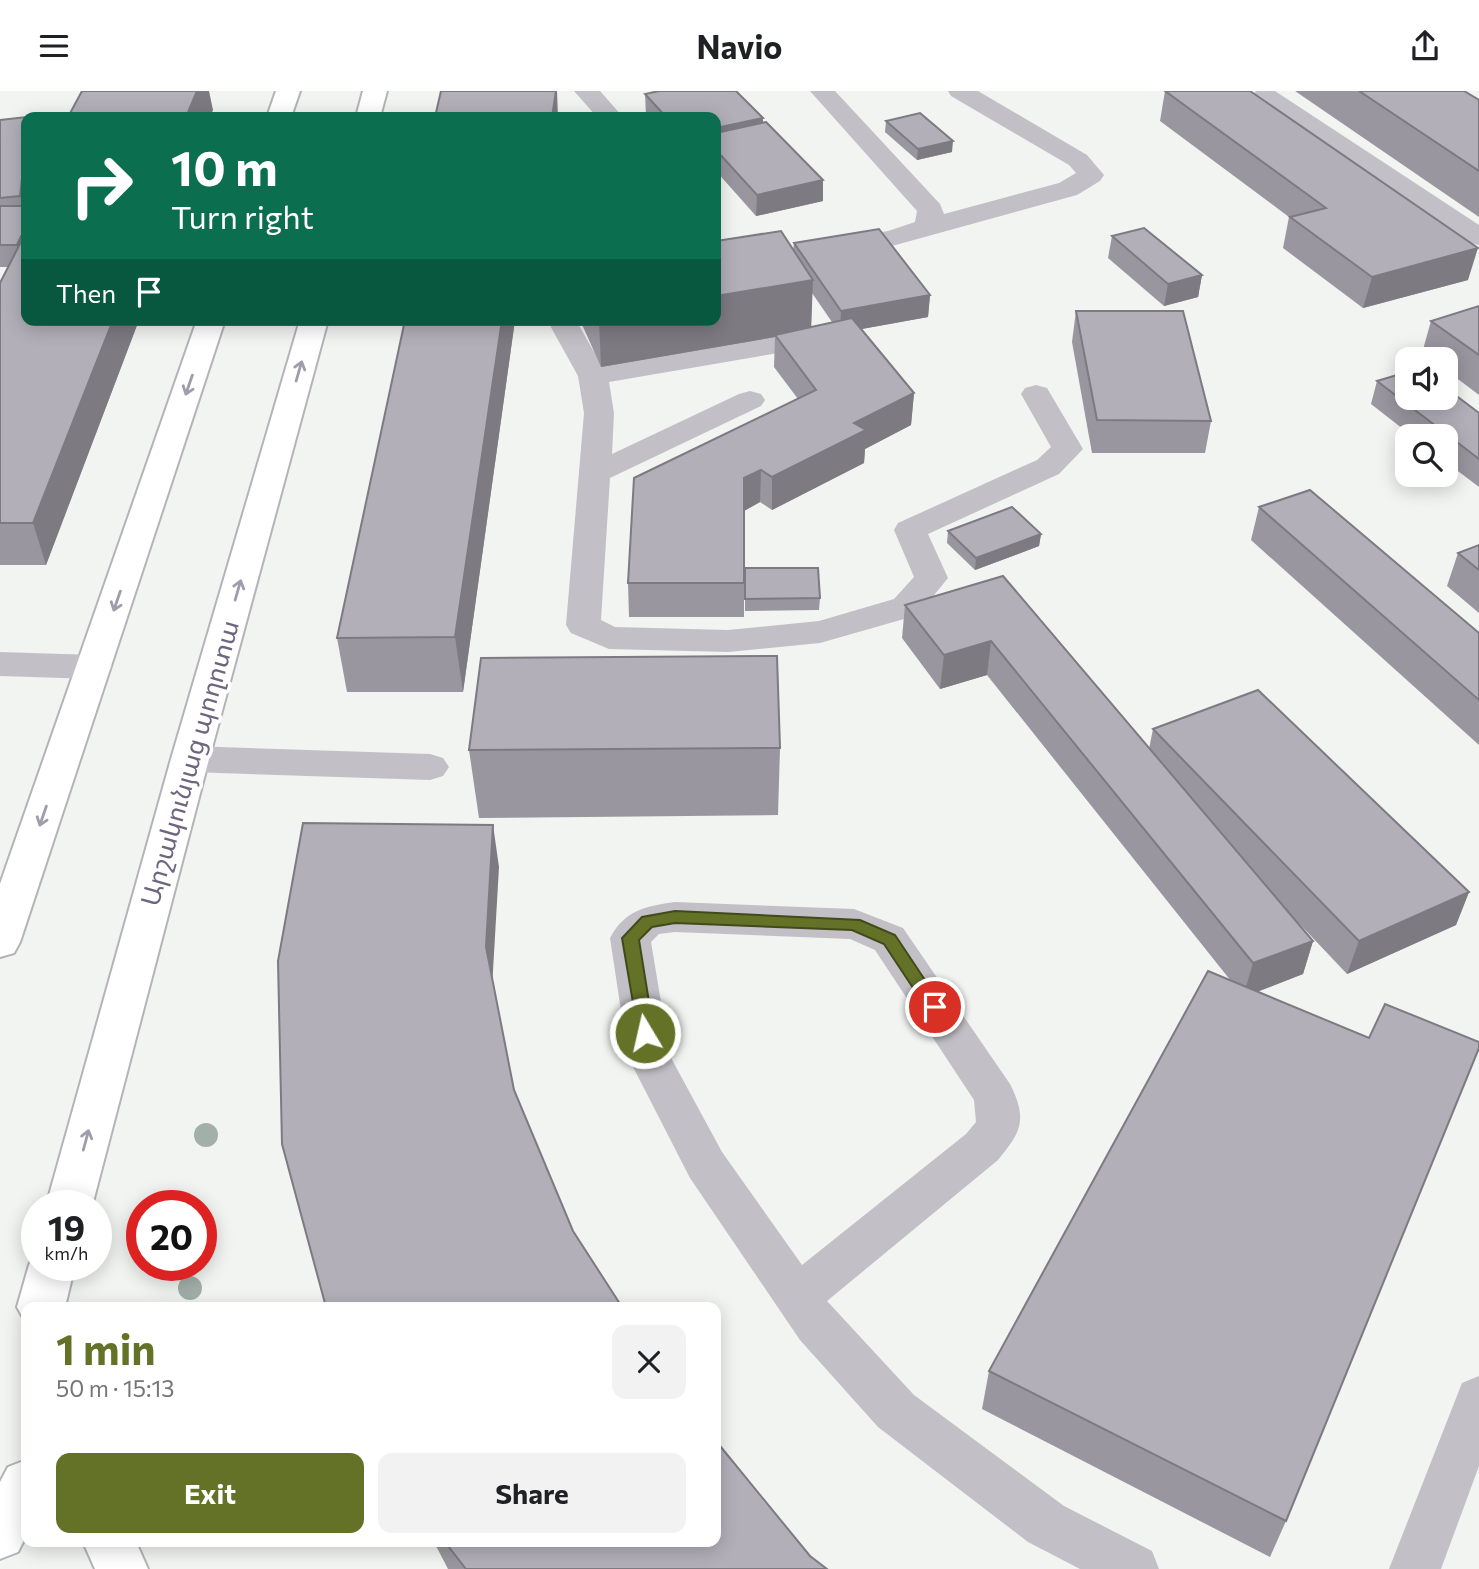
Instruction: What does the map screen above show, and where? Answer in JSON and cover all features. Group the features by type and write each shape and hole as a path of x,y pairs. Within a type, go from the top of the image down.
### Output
{"main road":[{"path":"281,112 288,91"},
{"path":"369,112 375,91"},
{"path":"0,942 209,326"},
{"name":"Արշակունյաց պողոտա","path":"73,1190 190,759 312,326"},
{"path":"42,1302 48,1281"},
{"path":"0,1534 21,1494"},
{"path":"111,1547 122,1569"}],"street":[{"path":"586,91 606,112"},
{"path":"822,91 931,210 929,227"},
{"path":"811,252 892,238 1069,189 1091,175 1078,160 960,91"},
{"path":"1265,95 1479,237"},
{"path":"564,326 593,376 599,413 583,625 609,638 728,641 820,632 906,607 932,579 911,530 1048,467 1067,449 1037,394"},
{"path":"593,376 802,340"},
{"path":"594,474 750,400"},
{"path":"0,664 94,667"},
{"path":"190,759 430,767"},
{"path":"797,1297 982,1147 999,1127 995,1097 890,939 854,924 675,917 648,921 630,938 649,1057 706,1165 797,1297 817,1325 896,1411 1046,1524 1133,1569"},
{"path":"1415,1569 1479,1399"}],"building":[{"path":"82,91 197,91 188,112 71,112"},
{"path":"441,91 556,91 553,112 436,112"},
{"path":"659,91 736,91 763,118 721,127 721,112 661,112 645,94"},
{"path":"1165,91 1250,91 1478,248 1372,277 1290,217 1326,208"},
{"path":"1359,91 1464,91 1479,100 1479,171"},
{"path":"920,113 953,141 918,149 886,121"},
{"path":"21,118 20,196 0,198 0,120"},
{"path":"766,122 823,180 757,195 721,155 721,132"},
{"path":"0,206 21,206 21,236 17,245 0,245"},
{"path":"1144,228 1202,275 1168,284 1112,236"},
{"path":"879,229 930,295 841,311 794,243"},
{"path":"781,231 813,280 721,295 721,240"},
{"path":"21,242 21,326 111,326 33,523 0,523 0,283"},
{"path":"1479,306 1479,355 1431,321"},
{"path":"1076,311 1183,311 1211,421 1097,420"},
{"path":"852,318 914,393 854,423 866,430 772,477 761,470 744,478 744,583 628,583 634,478 816,390 775,335"},
{"path":"404,326 501,326 455,637 337,638"},
{"path":"1395,376 1395,395 1377,381"},
{"path":"1458,397 1479,413 1479,459 1458,443 1458,424 1433,424 1415,410 1458,410"},
{"path":"1310,490 1479,633 1479,700 1259,507"},
{"path":"1012,507 1041,534 976,558 948,531"},
{"path":"1479,545 1479,570 1458,553"},
{"path":"745,568 818,568 820,598 745,599"},
{"path":"1003,576 1313,941 1253,963 991,641 944,655 905,605"},
{"path":"777,656 780,748 469,750 481,658"},
{"path":"1258,690 1469,892 1359,941 1153,729"},
{"path":"303,823 493,825 486,947 514,1090 573,1231 619,1302 325,1302 282,1144 278,961"},
{"path":"1208,971 1369,1038 1385,1004 1479,1042 1479,1048 1286,1521 989,1371"},
{"path":"721,1447 810,1556 827,1569 466,1569 449,1547 721,1547"}],"route":[{"path":"645,1033 630,938 648,921 675,917 854,924 890,939 935,1007"}]}
